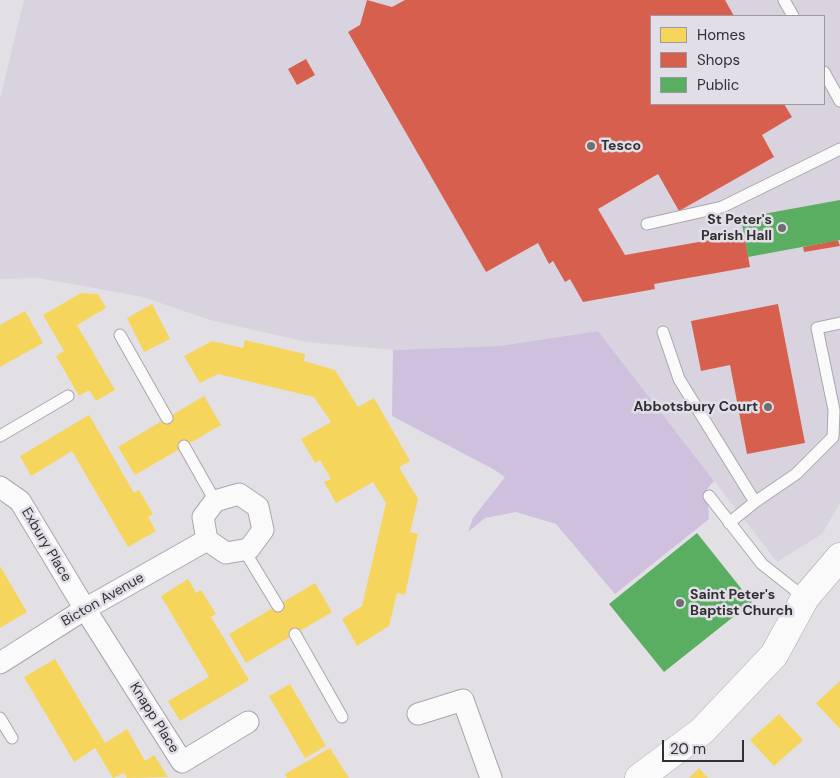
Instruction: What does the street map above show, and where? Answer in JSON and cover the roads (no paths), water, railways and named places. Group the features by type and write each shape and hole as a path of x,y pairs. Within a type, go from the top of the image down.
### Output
{"street":[{"name":"Exbury Place","path":"0,488 20,501 85,609"},
{"path":"240,494 258,507 262,530 249,549 226,553 207,540 203,517 216,501 240,494"},
{"name":"Bicton Avenue","path":"0,663 85,609 207,540"},
{"path":"639,778 702,731 774,655 805,598 840,557"},
{"name":"Knapp Place","path":"85,609 182,762 248,722"},
{"path":"418,714 463,700 491,778"}],"lane":[{"path":"784,0 792,15"},
{"path":"825,74 840,101"},
{"path":"647,224 722,208 840,149"},
{"path":"729,523 796,474 833,437 834,410 817,328 840,323"},
{"path":"663,332 679,379 756,502"},
{"path":"120,335 167,418"},
{"path":"0,436 68,396"},
{"path":"184,446 216,501"},
{"path":"709,496 762,564 805,598"},
{"path":"244,550 278,606"},
{"path":"295,634 342,717"},
{"path":"0,718 12,738"}],"place":[{"name":"Tesco","path":"591,146"},
{"name":"St Peter's Parish Hall","path":"782,228"},
{"name":"Abbotsbury Court","path":"768,407"},
{"name":"Saint Peter's Baptist Church","path":"680,603"}]}
